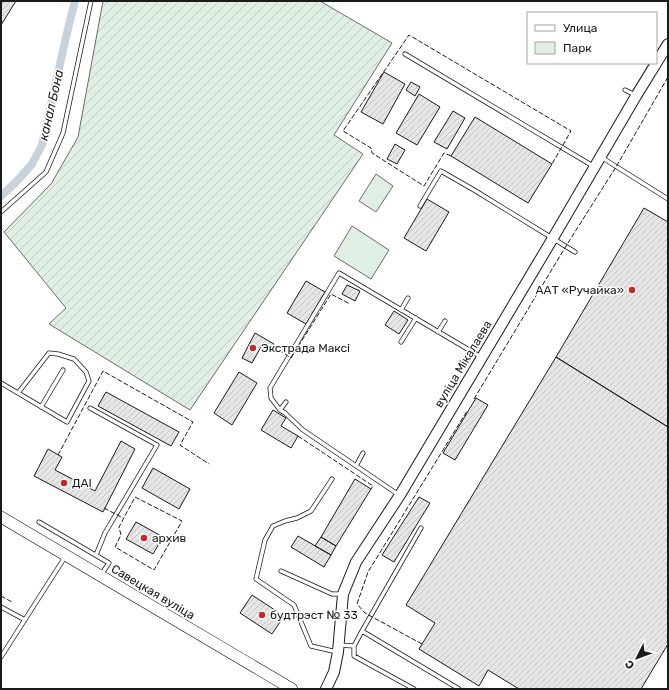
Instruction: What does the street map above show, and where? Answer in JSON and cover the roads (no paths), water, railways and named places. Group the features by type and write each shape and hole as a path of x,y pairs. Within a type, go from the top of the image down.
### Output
{"main road":[{"name":"вуліца Мікалаева","path":"657,62 668,44"},
{"name":"вуліца Мікалаева","path":"326,689 334,672 339,648 343,594 356,562 400,495 656,64"},
{"name":"Савецкая вуліца","path":"1,517 292,689"}],"lane":[{"path":"1,212 46,172 63,133 91,1"},
{"path":"405,54 594,167"},
{"path":"625,90 636,96"},
{"path":"600,157 668,199"},
{"path":"420,206 441,172 474,190 575,252"},
{"path":"400,495 303,430 280,410 271,398 270,388 339,273 482,358"},
{"path":"402,310 408,298"},
{"path":"401,342 416,318"},
{"path":"438,332 445,320"},
{"path":"1,383 67,422 89,381 86,372 74,360 58,354 49,353 43,363 18,393"},
{"path":"41,407 63,370"},
{"path":"280,410 286,402"},
{"path":"90,408 157,446 106,533 96,555"},
{"path":"356,466 363,453"},
{"path":"332,480 311,511 298,518 273,526 264,540 256,579 294,605 311,646 339,648 354,646"},
{"path":"39,522 109,563 101,576"},
{"path":"414,689 354,656 354,646 421,528"},
{"path":"1,657 66,555"},
{"path":"281,571 332,594 343,594"},
{"path":"1,607 25,620"},
{"path":"362,631 459,689"}],"waterway":[{"name":"канал Бона","path":"1,196 32,164 42,145 75,1"}],"place":[{"name":"ААТ «Ручайка»","path":"632,290"},
{"name":"Экстрада Максі","path":"253,348"},
{"name":"ДАІ","path":"64,483"},
{"name":"архив","path":"144,538"},
{"name":"будтрэст № 33","path":"262,615"}]}
